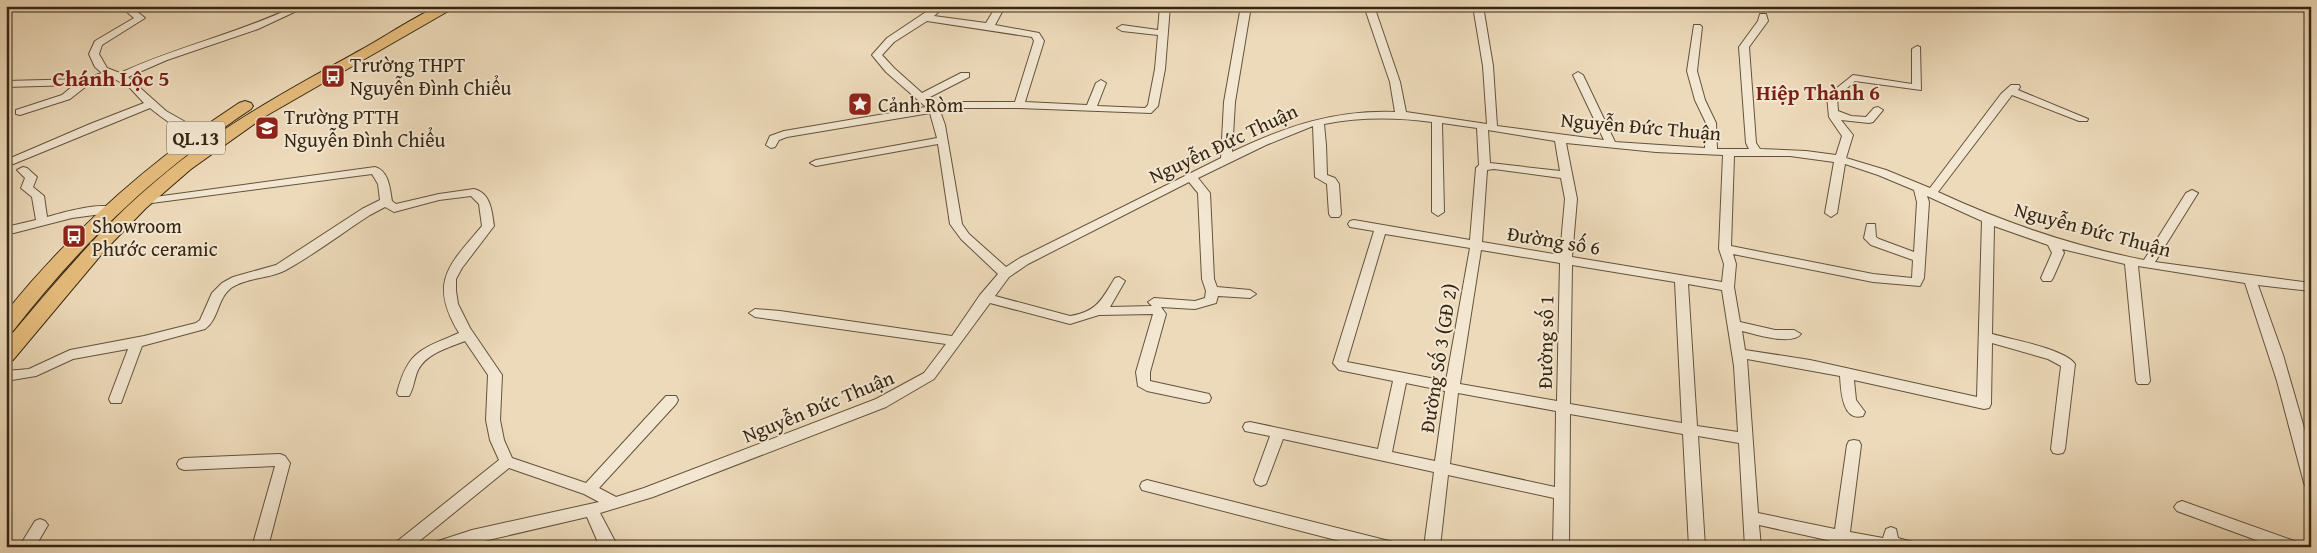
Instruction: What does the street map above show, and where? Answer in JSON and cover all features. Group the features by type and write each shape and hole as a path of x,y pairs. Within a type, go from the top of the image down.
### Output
{"highway":[{"name":"QL.13","path":"6,326 61,260 109,209 150,173 201,135 264,94 431,6"},
{"name":"QL.13","path":"6,355 74,274 140,205 210,145 265,108 450,6"},
{"path":"109,209 140,205"}],"street":[{"path":"124,6 140,18 98,43 94,54 102,70 124,78 152,104 182,126 201,135"},
{"path":"941,6 929,17 891,38 883,45 877,55 890,70 934,108 940,125 956,224 959,232 987,253 1005,274"},
{"path":"771,145 774,138 784,134 958,105 1151,109 1154,106 1160,68 1165,6"},
{"path":"1227,160 1226,129 1232,81 1246,6"},
{"path":"1369,6 1395,82 1401,116"},
{"name":"Đường Số 3 (GĐ 2)","path":"1432,547 1452,388 1476,246 1482,171 1492,92 1478,6"},
{"path":"6,84 85,82 115,76 257,26 298,7"},
{"path":"929,17 989,26 998,10"},
{"path":"1756,151 1750,143 1744,48 1763,21 1763,16"},
{"path":"929,17 1036,35 1039,40 1019,105"},
{"path":"1697,27 1692,71 1700,100 1711,123 1711,152"},
{"path":"1122,28 1163,32"},
{"path":"1831,213 1840,160 1848,135 1837,124 1831,107 1832,96 1851,78 1917,88 1917,49"},
{"path":"922,96 965,75"},
{"path":"1578,75 1611,144"},
{"path":"20,112 66,96 85,82"},
{"path":"1091,108 1101,83"},
{"path":"1725,249 1873,278 1914,284 1918,278 1923,202 1926,191 2013,89 2083,119"},
{"path":"6,164 94,126 152,104"},
{"path":"1833,113 1845,118 1869,120 1878,110"},
{"name":"Nguyễn Đức Thuận","path":"438,547 472,536 591,510 648,493 881,403 929,376 957,341 1005,274 1024,261 1191,177 1284,133 1340,117 1375,114 1401,116 1487,126 1560,139 1711,152 1799,152 1840,160 1926,191 1988,219 2053,242 2146,265 2311,287"},
{"path":"1437,120 1438,212"},
{"path":"1318,122 1321,145 1321,177 1331,180 1333,184 1335,214"},
{"name":"Đường số 1","path":"1560,139 1571,199 1566,261 1565,410 1561,547"},
{"path":"816,163 942,140"},
{"path":"1729,152 1725,249 1730,264 1728,287 1741,366 1753,547"},
{"path":"1482,171 1494,166 1567,175"},
{"path":"23,170 31,177 27,186 38,196 42,221"},
{"path":"140,205 375,170 380,177 386,202 394,208 439,197 474,192 485,203 488,226 450,278 450,303 468,335 495,375 491,416 498,447 507,462 589,490 614,503"},
{"path":"1154,302 1195,305 1211,300 1212,291 1208,279 1204,193 1191,177"},
{"path":"2146,265 2192,193"},
{"path":"6,376 31,372 70,355 137,342 200,326 206,322 216,296 226,286 237,280 280,268 366,212 386,202"},
{"path":"6,231 79,212 109,209"},
{"path":"1738,353 1846,373 1984,404 1988,219"},
{"name":"Đường số 6","path":"1354,224 1381,233 1476,246 1728,287"},
{"path":"1871,227 1870,238 1875,242 1919,258"},
{"path":"1381,233 1340,363 1344,367 1565,410 1688,429 1740,438 1747,441"},
{"path":"2047,278 2058,253 2053,242"},
{"path":"2131,262 2143,381"},
{"path":"1681,279 1688,429 1697,547"},
{"path":"2250,280 2275,349 2299,429 2311,483"},
{"path":"986,298 1070,320 1084,319 1104,306 1119,281"},
{"path":"1212,291 1250,294"},
{"path":"1097,310 1157,310 1160,314 1144,372 1143,383 1147,386 1204,398"},
{"path":"755,313 806,318 834,324 957,341"},
{"path":"1734,325 1775,334 1794,334"},
{"path":"404,393 408,374 417,358 468,335"},
{"path":"1986,337 2053,356 2068,364 2058,449"},
{"path":"116,399 137,342"},
{"path":"1846,373 1849,400 1858,412"},
{"path":"1384,457 1400,378"},
{"path":"589,490 671,400"},
{"path":"1250,427 1441,470 1562,494"},
{"path":"1262,480 1278,433"},
{"path":"1842,537 1854,445"},
{"path":"184,464 280,460 283,463 260,547"},
{"path":"401,547 507,462"},
{"path":"1147,486 1389,547"},
{"path":"2182,507 2294,547"},
{"path":"591,510 606,543 610,547"},
{"path":"1751,518 1871,544 1887,545 1891,538 1910,547"},
{"path":"27,547 40,525"}],"waterway":[{"path":"2092,6 2140,10 2179,6"}],"place":[{"name":"Trường THPT Nguyễn Đình Chiểu","path":"333,76"},
{"name":"Cảnh Ròm","path":"860,104"},
{"name":"Trường PTTH Nguyễn Đình Chiểu","path":"267,128"},
{"name":"Showroom Phước ceramic","path":"74,236"}],"district":[{"name":"Chánh Lộc 5","path":"111,78"},
{"name":"Hiệp Thành 6","path":"1818,92"}]}
